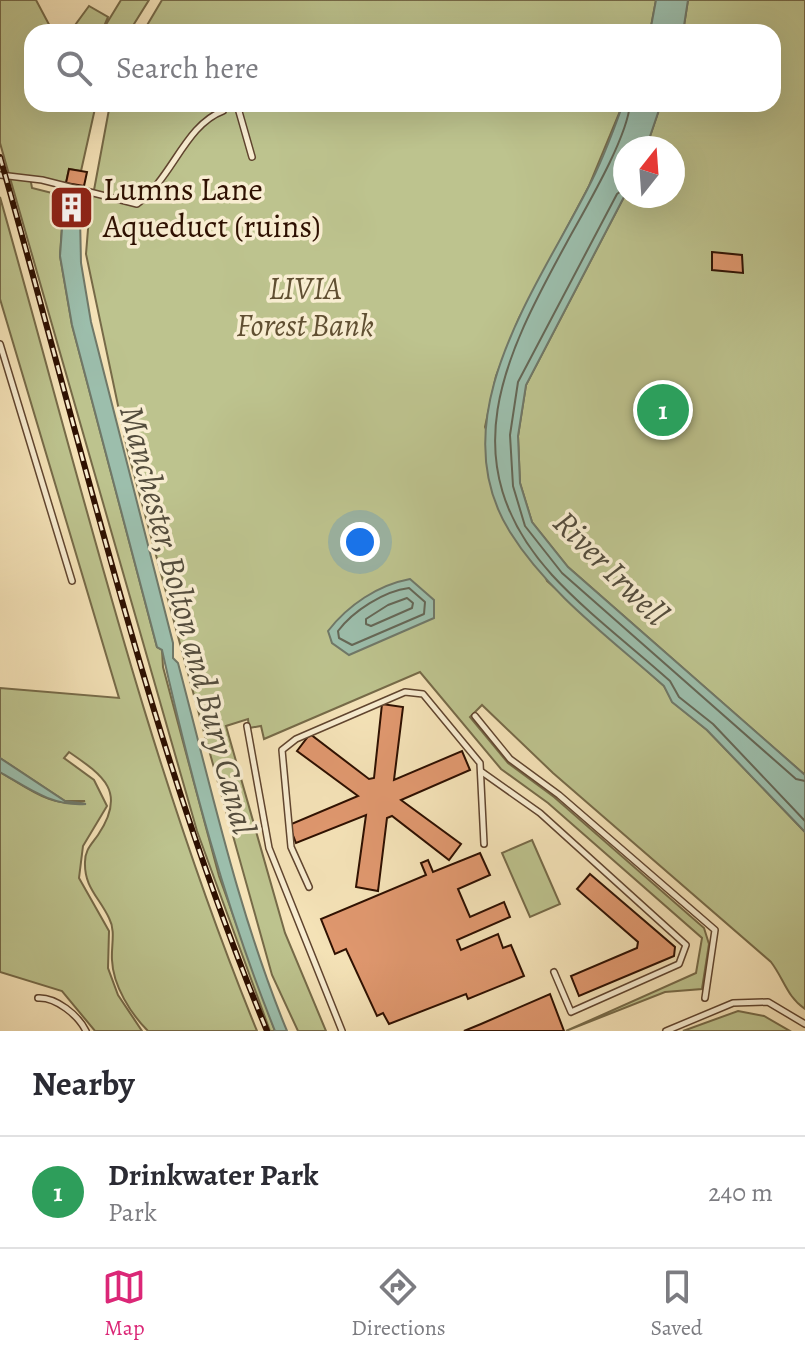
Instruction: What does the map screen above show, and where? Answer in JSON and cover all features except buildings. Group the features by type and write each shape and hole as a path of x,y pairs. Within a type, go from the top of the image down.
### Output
{"lane":[{"path":"0,175 42,180 137,204 161,184 202,122 221,112"},
{"path":"239,112 252,157"},
{"path":"0,344 72,581"},
{"path":"309,887 291,847 281,756 286,744 414,691 430,701 480,763 484,844"},
{"path":"475,716 510,759 559,795 715,930 705,998"},
{"path":"247,726 269,848 342,1031"},
{"path":"481,772 540,813 686,945 679,964 571,1012 554,972"},
{"path":"38,998 53,1000 79,1019 86,1031"},
{"path":"666,1031 733,1003 768,1002 805,1024"}],"green space":[{"path":"0,0 36,0 49,24 24,24 24,112 94,112 81,171 69,169 66,183 30,177 32,188 64,196 60,256 72,325 157,647 162,650 163,667 219,876 275,1031 270,1031 197,831 0,143"},
{"path":"121,0 149,0 134,24 106,24"},
{"path":"162,0 656,0 652,24 148,24"},
{"path":"688,0 805,0 805,775 568,567 532,522 520,483 518,436 526,385 618,208 685,208 685,136 650,136 658,112 781,112 781,24 684,24"},
{"path":"89,6 108,17 105,24 76,24"},
{"name":"LIVIA Forest Bank","path":"109,112 620,112 589,186 519,318 496,376 485,427 547,581 664,686 673,702 707,730 805,832 805,1009 790,993 771,962 553,773 482,705 470,717 508,763 554,797 704,928 709,944 702,989 665,992 566,1031 696,973 702,938 548,803 501,769 420,672 264,739 261,726 249,728 248,719 226,726 285,933 326,1031 298,1031 272,975 127,448 86,254 89,217"},
{"path":"0,197 148,722 218,929 257,1031 148,1031 129,1008 113,970 111,923 85,871 86,854 107,820 111,796 101,777 69,752 64,758 94,780 107,806 83,846 79,878 109,931 108,968 118,995 142,1031 95,1031 62,991 0,972 0,772 51,800 73,803 85,801 65,801 0,758 0,688 119,698 0,299"},
{"path":"532,840 560,904 530,917 502,853"},
{"path":"738,1011 764,1016 790,1031 683,1031"}],"water":[{"path":"656,0 688,0 684,24 652,24"},
{"path":"620,112 658,112 650,136 613,136 613,208 618,208 526,385 518,436 520,483 532,522 568,567 805,775 805,832 707,730 672,702 664,686 561,595 510,532 491,489 485,445 490,400 503,355 522,311 593,178"},
{"path":"63,215 80,217 81,263 91,322 173,643 173,658 178,663 254,941 287,1031 275,1031 257,984 197,795 162,650 157,647 72,325 60,256"},
{"path":"410,579 434,600 434,618 349,655 332,643 328,631 354,605 375,591"},
{"path":"0,758 65,801 86,804 63,803 31,790 0,772"}],"railway":[{"path":"0,157 153,708 226,925 267,1031"}],"place":[{"name":"Lumns Lane Aqueduct (ruins)","path":"72,207"},
{"name":"Drinkwater Park","path":"663,410"}],"water label":[{"name":"River Irwell","path":"611,568"},
{"name":"Manchester, Bolton and Bury Canal","path":"188,620"}]}
